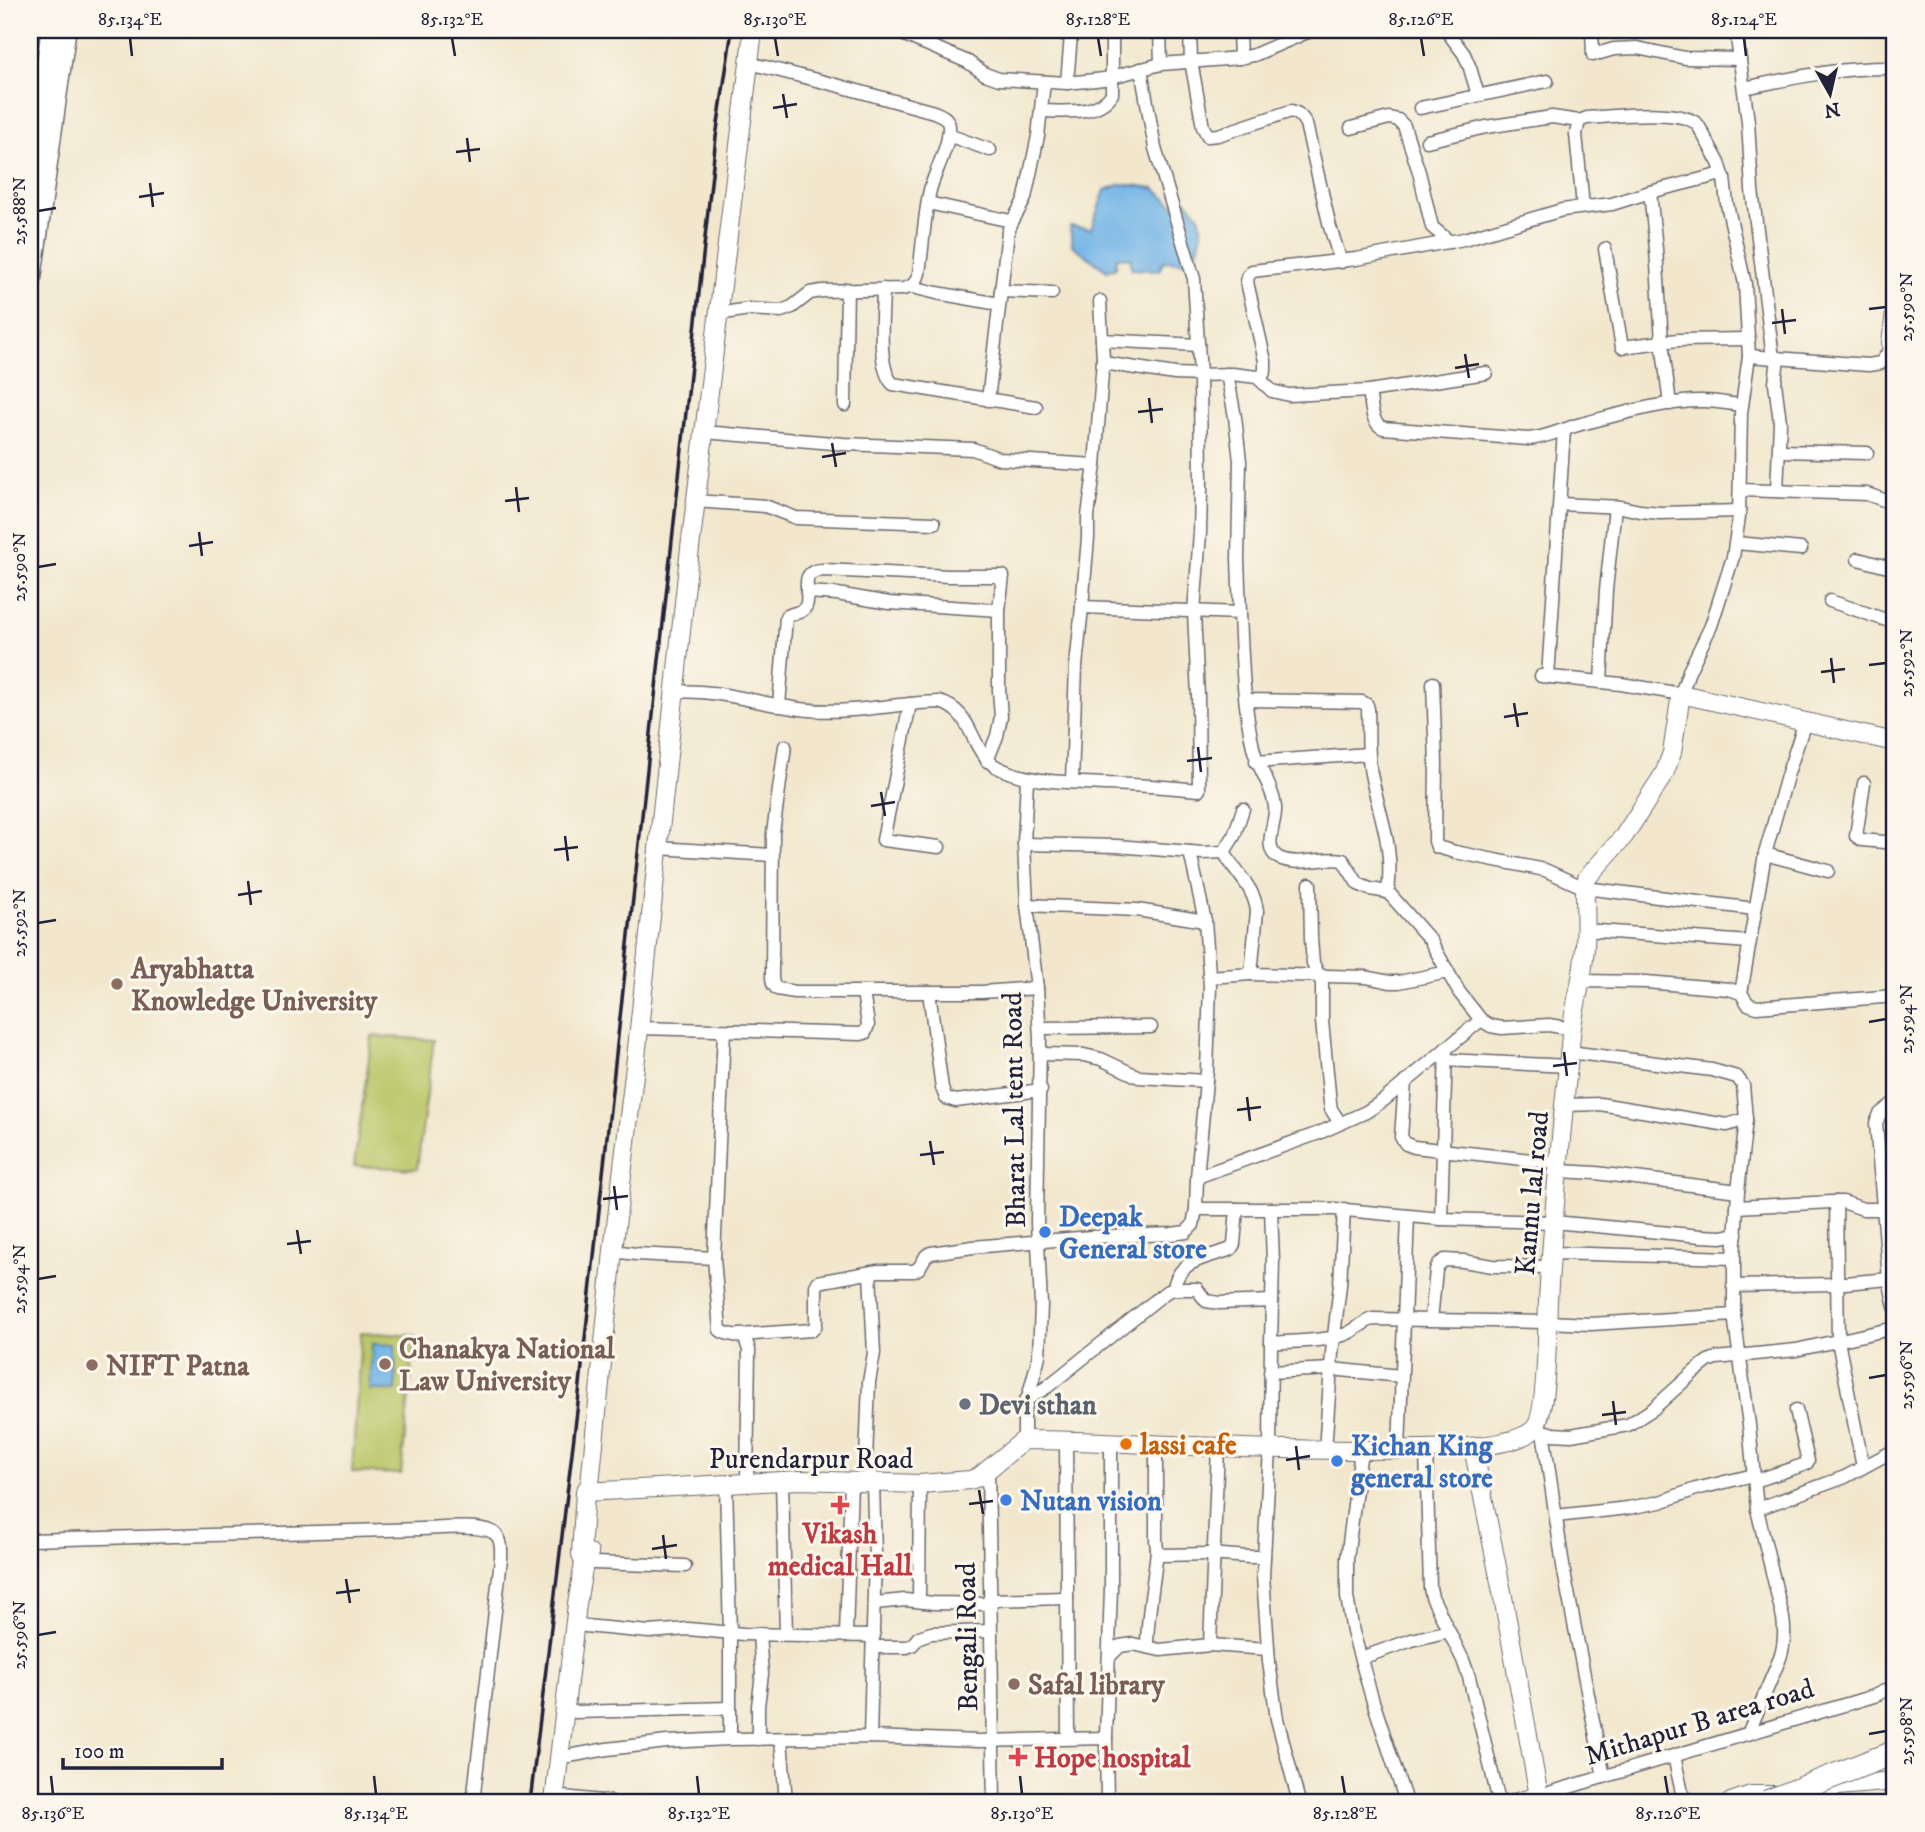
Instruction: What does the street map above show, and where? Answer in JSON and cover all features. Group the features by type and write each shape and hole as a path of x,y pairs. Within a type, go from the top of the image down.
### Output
{"highway":[{"path":"1767,1802 1895,1752"}],"main road":[{"path":"30,180 51,30"},
{"path":"30,289 46,64 66,30"}],"street":[{"path":"560,1801 569,1756 585,1626 590,1489 613,1251 695,501 753,30"},
{"path":"893,30 968,62 985,74 999,79 1067,83 1086,82 1161,64 1240,58 1267,50 1312,30"},
{"path":"1038,30 1072,32 1067,83"},
{"path":"1041,111 1070,111 1107,102 1112,94 1112,30"},
{"path":"1160,30 1161,64"},
{"path":"1190,30 1191,61 1203,127 1208,135 1218,135 1291,111 1303,118 1340,262"},
{"path":"1239,30 1240,58"},
{"path":"1446,30 1464,54 1478,95"},
{"path":"1592,30 1592,55 1637,48 1685,58 1740,59"},
{"path":"1736,30 1748,121 1751,181 1776,358 1775,383 1780,422 1777,491"},
{"path":"749,63 944,116 948,122 948,135 928,203 919,273 912,287"},
{"path":"1744,88 1835,70 1895,68"},
{"path":"674,692 699,692 779,706 842,712 939,702 956,709 962,715 987,761 998,768 1027,778 1199,790 1194,612 1201,506 1198,345 1192,271 1154,148 1141,69"},
{"path":"1420,108 1547,81"},
{"path":"988,400 1006,243 1011,221 1025,198 1036,147 1044,82"},
{"path":"1427,141 1486,127 1552,117 1579,121 1587,118 1667,115 1693,120 1719,163 1722,174 1745,284 1749,356 1742,405 1740,511 1736,543 1729,575 1711,626 1681,694 1672,753 1664,774 1624,836 1587,878 1585,888"},
{"path":"1351,128 1389,118 1398,120 1404,126 1419,172 1432,227 1450,242"},
{"path":"1579,121 1576,134 1583,207"},
{"path":"948,135 990,150"},
{"path":"1102,360 1110,365 1175,374 1262,376 1265,361 1247,282 1252,271 1340,262 1481,236 1562,210 1612,204 1722,174"},
{"path":"1650,192 1670,404"},
{"path":"928,203 1011,221"},
{"path":"1605,249 1622,347 1662,341 1748,339"},
{"path":"718,314 749,309 781,311 810,293 847,289 912,287 937,293 1000,297 1052,293"},
{"path":"845,405 847,289"},
{"path":"883,289 883,362 888,379 893,384 1036,407"},
{"path":"1072,782 1076,666 1102,360 1100,301"},
{"path":"1749,356 1868,365 1881,363 1893,343 1895,313"},
{"path":"1102,340 1198,345"},
{"path":"1256,377 1272,391 1280,394 1369,391 1486,373"},
{"path":"1227,374 1240,461 1238,559 1242,666 1252,747 1276,810 1270,844 1273,852 1278,858 1313,862 1343,860 1358,884 1388,892 1430,940 1469,1007 1491,1026 1502,1028 1549,1025 1572,1029"},
{"path":"1369,391 1375,421 1378,426 1384,428 1528,439 1537,439 1564,429 1670,404 1703,401 1742,405"},
{"path":"1564,429 1545,676 1681,694 1895,742"},
{"path":"704,432 844,444 973,449 1000,459 1095,465"},
{"path":"1779,451 1867,453"},
{"path":"1740,490 1867,494 1895,504"},
{"path":"695,501 765,506 796,518 934,523"},
{"path":"1560,504 1660,513 1740,511"},
{"path":"1601,682 1606,590 1615,507"},
{"path":"1736,543 1801,549"},
{"path":"1858,559 1895,569"},
{"path":"779,706 786,617 805,608 807,578 810,573 817,570 1003,576 999,610 1001,717 987,761"},
{"path":"807,592 889,603 999,610"},
{"path":"1830,601 1895,623"},
{"path":"1082,607 1241,613"},
{"path":"1433,683 1437,847 1545,870 1585,888 1755,909"},
{"path":"1246,700 1362,702 1367,705 1368,754 1389,852 1388,892"},
{"path":"910,704 883,840 939,847"},
{"path":"1741,993 1765,854 1805,722"},
{"path":"785,746 772,855 774,984 777,989 795,992 982,992 1037,988"},
{"path":"1256,762 1368,754"},
{"name":"Bharat Lal tent Road","path":"1024,1440 1026,1400 1037,1368 1040,1345 1041,1305 1037,1184 1041,1090 1040,1028 1027,905 1024,844 1027,778"},
{"path":"1864,783 1856,836 1862,840 1895,843"},
{"path":"1224,852 1234,835 1243,808"},
{"path":"1024,844 1224,852"},
{"path":"658,848 772,855"},
{"path":"724,1031 714,1258 720,1330 723,1333 740,1335 812,1331 816,1322 818,1282 870,1273 914,1271 931,1253 1038,1241 1186,1232 1193,1226 1196,1209 1209,1036 1205,921 1190,852"},
{"path":"1224,852 1256,901 1251,974"},
{"path":"1765,854 1828,871"},
{"path":"1310,884 1313,963 1322,984 1322,1021 1330,1103 1340,1124"},
{"name":"Kannu lal road","path":"1539,1430 1564,1105 1572,1029 1584,961 1585,888"},
{"path":"1027,905 1137,910 1205,921"},
{"path":"1585,930 1749,942"},
{"path":"1209,977 1251,974 1366,976 1399,982 1448,972"},
{"path":"1579,981 1658,983 1730,989 1741,993 1748,1004 1768,1007 1895,996"},
{"path":"639,1028 855,1035 865,1033 869,1025 863,992"},
{"path":"929,992 942,1087 946,1098 956,1101 1041,1090"},
{"path":"1197,1177 1311,1136 1374,1107 1446,1054 1481,1020"},
{"path":"1040,1028 1151,1027"},
{"path":"1040,1054 1084,1055 1101,1059 1139,1077 1206,1081"},
{"path":"1446,1054 1690,1067 1737,1077 1743,1085 1746,1119 1737,1207 1734,1315 1757,1509 1783,1618 1784,1641 1780,1658 1748,1734"},
{"path":"1441,1219 1446,1054"},
{"path":"1405,1082 1401,1137 1406,1144 1414,1147 1738,1191"},
{"path":"1895,1102 1880,1114 1876,1123 1889,1279 1895,1307"},
{"path":"1564,1105 1600,1104 1727,1125 1746,1119"},
{"path":"1836,1202 1838,1341 1863,1467"},
{"path":"1737,1207 1843,1202 1863,1209 1884,1209"},
{"path":"1196,1209 1344,1209 1441,1219 1554,1222 1701,1236 1721,1237 1736,1234"},
{"path":"1174,1289 1175,1280 1190,1263 1231,1249 1234,1244 1237,1209"},
{"path":"1271,1209 1273,1261 1270,1449 1263,1576 1268,1649 1278,1719 1299,1802"},
{"path":"1325,1450 1344,1209"},
{"path":"1399,1450 1408,1216"},
{"path":"613,1251 714,1258"},
{"path":"1431,1320 1436,1270 1439,1264 1446,1261 1493,1266 1551,1260 1734,1258"},
{"path":"870,1273 874,1353 869,1382 866,1460 873,1483 875,1603 870,1737"},
{"path":"1733,1286 1889,1279"},
{"path":"1026,1400 1047,1387 1158,1296 1174,1289 1197,1289 1206,1301 1219,1303 1272,1301"},
{"path":"1270,1343 1344,1335 1372,1320 1591,1324 1734,1315"},
{"path":"1024,1440 1111,1441 1270,1449 1399,1450 1473,1447 1518,1438 1539,1430 1571,1436 1628,1426 1653,1409 1693,1372 1716,1358 1796,1350 1895,1328"},
{"path":"740,1335 745,1338 749,1350 747,1483"},
{"path":"1270,1372 1331,1369 1401,1376"},
{"path":"1556,1516 1660,1502 1696,1489 1754,1478 1806,1464 1808,1461 1796,1410"},
{"path":"1539,1430 1604,1777"},
{"name":"Purendarpur Road","path":"590,1489 782,1481 920,1484 970,1480 979,1477 1024,1440"},
{"path":"1066,1440 1068,1738"},
{"path":"1107,1802 1111,1441"},
{"path":"1147,1647 1147,1622 1157,1550 1156,1443"},
{"path":"1210,1645 1218,1447"},
{"path":"1473,1447 1540,1799"},
{"path":"1426,1449 1430,1588 1469,1677 1499,1802"},
{"path":"1361,1450 1346,1572 1349,1606 1353,1632 1406,1802"},
{"path":"1757,1509 1835,1481 1895,1450"},
{"name":"Bengali Road","path":"988,1470 994,1802"},
{"path":"782,1481 786,1634"},
{"path":"846,1636 851,1482"},
{"path":"726,1484 730,1739"},
{"path":"919,1601 920,1484"},
{"path":"30,1540 408,1529 491,1530 498,1536 501,1559 473,1802"},
{"path":"542,1802 577,1530 587,1546 560,1801"},
{"path":"587,1546 685,1566"},
{"path":"1157,1550 1161,1555 1169,1556 1213,1554 1264,1557"},
{"path":"875,1603 919,1601 951,1604 1067,1598"},
{"path":"585,1626 649,1632 688,1629 730,1633 846,1636 906,1647 925,1633 990,1631"},
{"path":"1361,1658 1412,1640 1449,1631"},
{"path":"758,1739 762,1674 760,1634"},
{"path":"1109,1657 1120,1646 1133,1644 1160,1650 1210,1645 1268,1649"},
{"name":"Mithapur B area road","path":"1517,1802 1540,1799 1604,1777 1874,1696 1895,1686"},
{"path":"575,1712 730,1707"},
{"path":"569,1756 667,1742 730,1739 1106,1738"},
{"path":"781,1739 786,1802"},
{"path":"1674,1756 1684,1802"},
{"path":"1785,1802 1803,1794 1838,1786 1895,1781"},
{"path":"1731,1802 1751,1795 1803,1794"},
{"path":"560,1801 611,1802"}],"green space":[{"path":"372,1036 434,1040 417,1169 354,1166"},
{"path":"361,1332 415,1336 401,1474 352,1472"}],"water":[{"path":"1122,184 1154,188 1176,207 1187,201 1199,215 1202,233 1198,249 1187,262 1163,261 1160,270 1131,269 1131,258 1117,257 1116,267 1107,271 1072,245 1070,226 1091,229 1105,190"},
{"path":"372,1344 395,1345 396,1390 370,1390"}],"railway":[{"path":"530,1802 578,1403 716,137 732,30"}],"place":[{"name":"Aryabhatta Knowledge University","path":"117,984"},
{"name":"Deepak General store","path":"1045,1232"},
{"name":"Chanakya National Law University","path":"385,1364"},
{"name":"NIFT Patna","path":"92,1365"},
{"name":"Devi sthan","path":"965,1404"},
{"name":"lassi cafe","path":"1126,1444"},
{"name":"Kichan King general store","path":"1337,1461"},
{"name":"Nutan vision","path":"1006,1500"},
{"name":"Vikash medical Hall","path":"840,1505"},
{"name":"Safal library","path":"1014,1684"},
{"name":"Hope hospital","path":"1018,1757"}]}
